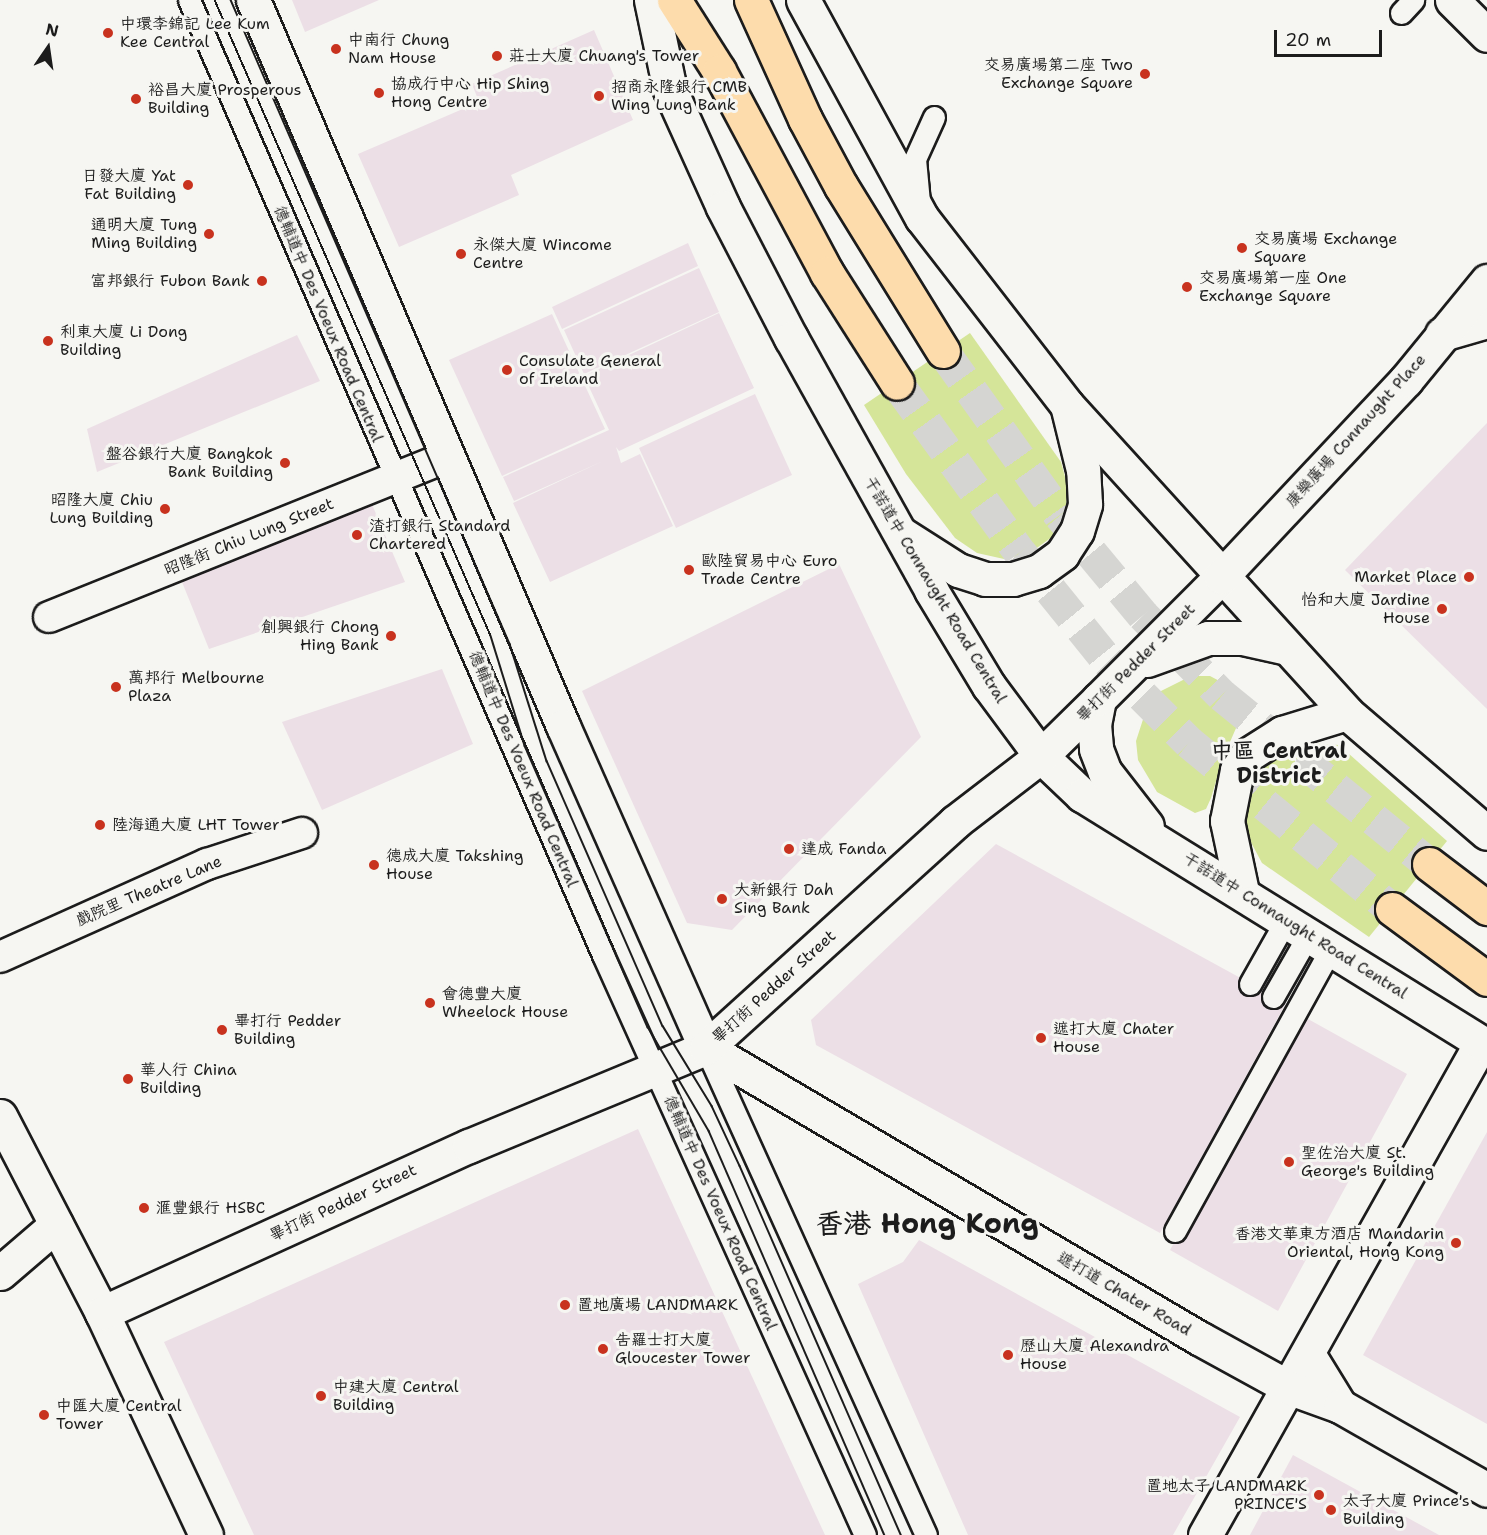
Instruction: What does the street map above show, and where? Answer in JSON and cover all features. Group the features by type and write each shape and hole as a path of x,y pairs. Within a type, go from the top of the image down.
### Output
{"main road":[{"path":"253,0 706,1048"},
{"name":"干諾道中 Connaught Road Central","path":"651,0 670,90 723,207 796,348 989,686 1041,756 1082,795 1155,837 1484,1045"},
{"path":"674,0 719,71 827,273 897,382"},
{"path":"752,0 805,118 841,186 943,351"},
{"path":"803,0 922,218 1067,405 1347,713 1487,833"},
{"path":"1452,0 1487,35"},
{"name":"康樂廣場 Connaught Place","path":"1221,577 1406,380 1487,281"},
{"path":"1442,334 1487,321"},
{"path":"902,535 958,570 985,579 1013,579 1040,571 1062,554 1077,531 1085,504 1083,470 1067,405"},
{"name":"畢打街 Pedder Street","path":"102,1313 469,1146 706,1048 955,822 1041,756 1221,577"},
{"path":"1132,666 1208,638 1242,638 1287,648"},
{"path":"1099,699 1094,724 1096,749 1105,772 1155,837"},
{"path":"1242,892 1227,821 1237,770 1246,756 1274,737 1347,713"},
{"path":"1429,864 1487,908"},
{"path":"1392,909 1487,979"},
{"path":"1205,1535 1484,1045"},
{"name":"遮打道 Chater Road","path":"706,1048 1290,1388 1340,1406 1487,1490"},
{"path":"0,1116 102,1313 206,1535"},
{"path":"0,1273 56,1225"},
{"path":"1308,1354 1340,1406"}],"street":[{"name":"昭隆街 Chiu Lung Street","path":"49,617 449,456"},
{"name":"戲院里 Theatre Lane","path":"0,957 207,864 302,833"}],"lane":[{"name":"德輔道中 Des Voeux Road Central","path":"189,0 394,478 865,1535"},
{"path":"922,218 915,159 934,117"},
{"path":"1250,984 1309,934"},
{"path":"1274,997 1309,934"},
{"path":"1175,1231 1309,934"},
{"path":"706,1048 926,1535"}],"shaded area":[{"path":"292,0 379,0 305,32"},
{"path":"594,30 633,120 511,175 519,195 399,247 358,154 479,102 472,84"},
{"path":"688,243 698,266 562,329 552,307"},
{"path":"699,268 719,312 584,374 564,330"},
{"path":"719,313 754,388 619,451 616,447 621,463 640,454 673,526 550,582 513,503 603,461 514,501 503,477 609,430 584,376"},
{"path":"552,314 605,429 502,476 449,360"},
{"path":"297,335 320,381 97,472 87,429"},
{"path":"755,394 792,475 676,528 639,448"},
{"name":"怡和大廈 Jardine House","path":"1487,423 1487,709 1345,570"},
{"path":"371,502 405,582 209,649 182,582"},
{"path":"839,564 921,737 732,930 687,923 582,691"},
{"path":"442,669 473,744 322,810 282,722"},
{"name":"遮打大廈 Chater House","path":"996,844 1286,1003 1160,1233 816,1045 811,1020"},
{"name":"聖佐治大廈 St. George's Building","path":"1299,1014 1407,1074 1278,1311 1170,1250"},
{"name":"置地廣場 LANDMARK","path":"638,1129 825,1535 254,1535 164,1342"},
{"name":"香港文華東方酒店 Mandarin Oriental, Hong Kong","path":"1487,1132 1487,1424 1363,1355"},
{"name":"歷山大廈 Alexandra House","path":"919,1240 1240,1417 1173,1535 968,1535 858,1284 903,1262"},
{"name":"置地太子 LANDMARK PRINCE'S","path":"1293,1455 1439,1535 1250,1535"}],"green space":[{"path":"970,333 1061,462 1068,488 1065,514 1052,537 1030,553 1004,559 977,553 955,538 906,474 864,405"},
{"path":"1191,676 1210,676 1227,685 1238,700 1240,719 1223,758 1206,809 1195,813 1157,792 1138,760 1136,741 1148,704 1161,691"},
{"path":"1305,743 1339,745 1447,841 1369,937 1262,863 1246,833 1246,799 1261,768 1288,748"}],"tunnel":[{"path":"943,351 1060,515 1143,615 1222,695 1429,864"},
{"path":"897,383 1020,552 1108,661 1189,742 1392,909"}],"tram line":[{"path":"215,0 491,636 525,746 648,1027 709,1131 885,1535"},
{"path":"231,0 510,644 547,761 663,1026 712,1106 740,1166 901,1535"}],"place":[{"name":"中環李錦記 Lee Kum Kee Central","path":"108,33"},
{"name":"中南行 Chung Nam House","path":"336,49"},
{"name":"莊士大廈 Chuang's Tower","path":"497,56"},
{"name":"交易廣場第二座 Two Exchange Square","path":"1145,74"},
{"name":"協成行中心 Hip Shing Hong Centre","path":"379,93"},
{"name":"招商永隆銀行 CMB Wing Lung Bank","path":"599,96"},
{"name":"裕昌大廈 Prosperous Building","path":"136,99"},
{"name":"日發大廈 Yat Fat Building","path":"188,185"},
{"name":"通明大廈 Tung Ming Building","path":"209,234"},
{"name":"交易廣場 Exchange Square","path":"1242,248"},
{"name":"永傑大廈 Wincome Centre","path":"461,254"},
{"name":"富邦銀行 Fubon Bank","path":"262,281"},
{"name":"交易廣場第一座 One Exchange Square","path":"1187,287"},
{"name":"利東大廈 Li Dong Building","path":"48,341"},
{"name":"Consulate General of Ireland","path":"507,370"},
{"name":"盤谷銀行大廈 Bangkok Bank Building","path":"285,463"},
{"name":"昭隆大廈 Chiu Lung Building","path":"165,509"},
{"name":"渣打銀行 Standard Chartered","path":"357,535"},
{"name":"歐陸貿易中心 Euro Trade Centre","path":"689,570"},
{"name":"Market Place","path":"1469,577"},
{"name":"怡和大廈 Jardine House","path":"1442,609"},
{"name":"創興銀行 Chong Hing Bank","path":"391,636"},
{"name":"萬邦行 Melbourne Plaza","path":"116,687"},
{"name":"陸海通大廈 LHT Tower","path":"100,825"},
{"name":"達成 Fanda","path":"789,849"},
{"name":"德成大廈 Takshing House","path":"374,865"},
{"name":"大新銀行 Dah Sing Bank","path":"722,899"},
{"name":"會德豐大廈 Wheelock House","path":"430,1003"},
{"name":"畢打行 Pedder Building","path":"222,1030"},
{"name":"遮打大廈 Chater House","path":"1041,1038"},
{"name":"華人行 China Building","path":"128,1079"},
{"name":"聖佐治大廈 St. George's Building","path":"1289,1162"},
{"name":"滙豐銀行 HSBC","path":"144,1208"},
{"name":"香港文華東方酒店 Mandarin Oriental, Hong Kong","path":"1456,1243"},
{"name":"置地廣場 LANDMARK","path":"565,1305"},
{"name":"告羅士打大廈 Gloucester Tower","path":"603,1349"},
{"name":"歷山大廈 Alexandra House","path":"1008,1355"},
{"name":"中建大廈 Central Building","path":"321,1396"},
{"name":"中匯大廈 Central Tower","path":"44,1415"},
{"name":"置地太子 LANDMARK PRINCE'S","path":"1319,1495"},
{"name":"太子大廈 Prince's Building","path":"1331,1510"}],"district":[{"name":"中區 Central District","path":"1279,762"},
{"name":"香港 Hong Kong","path":"927,1223"}]}
